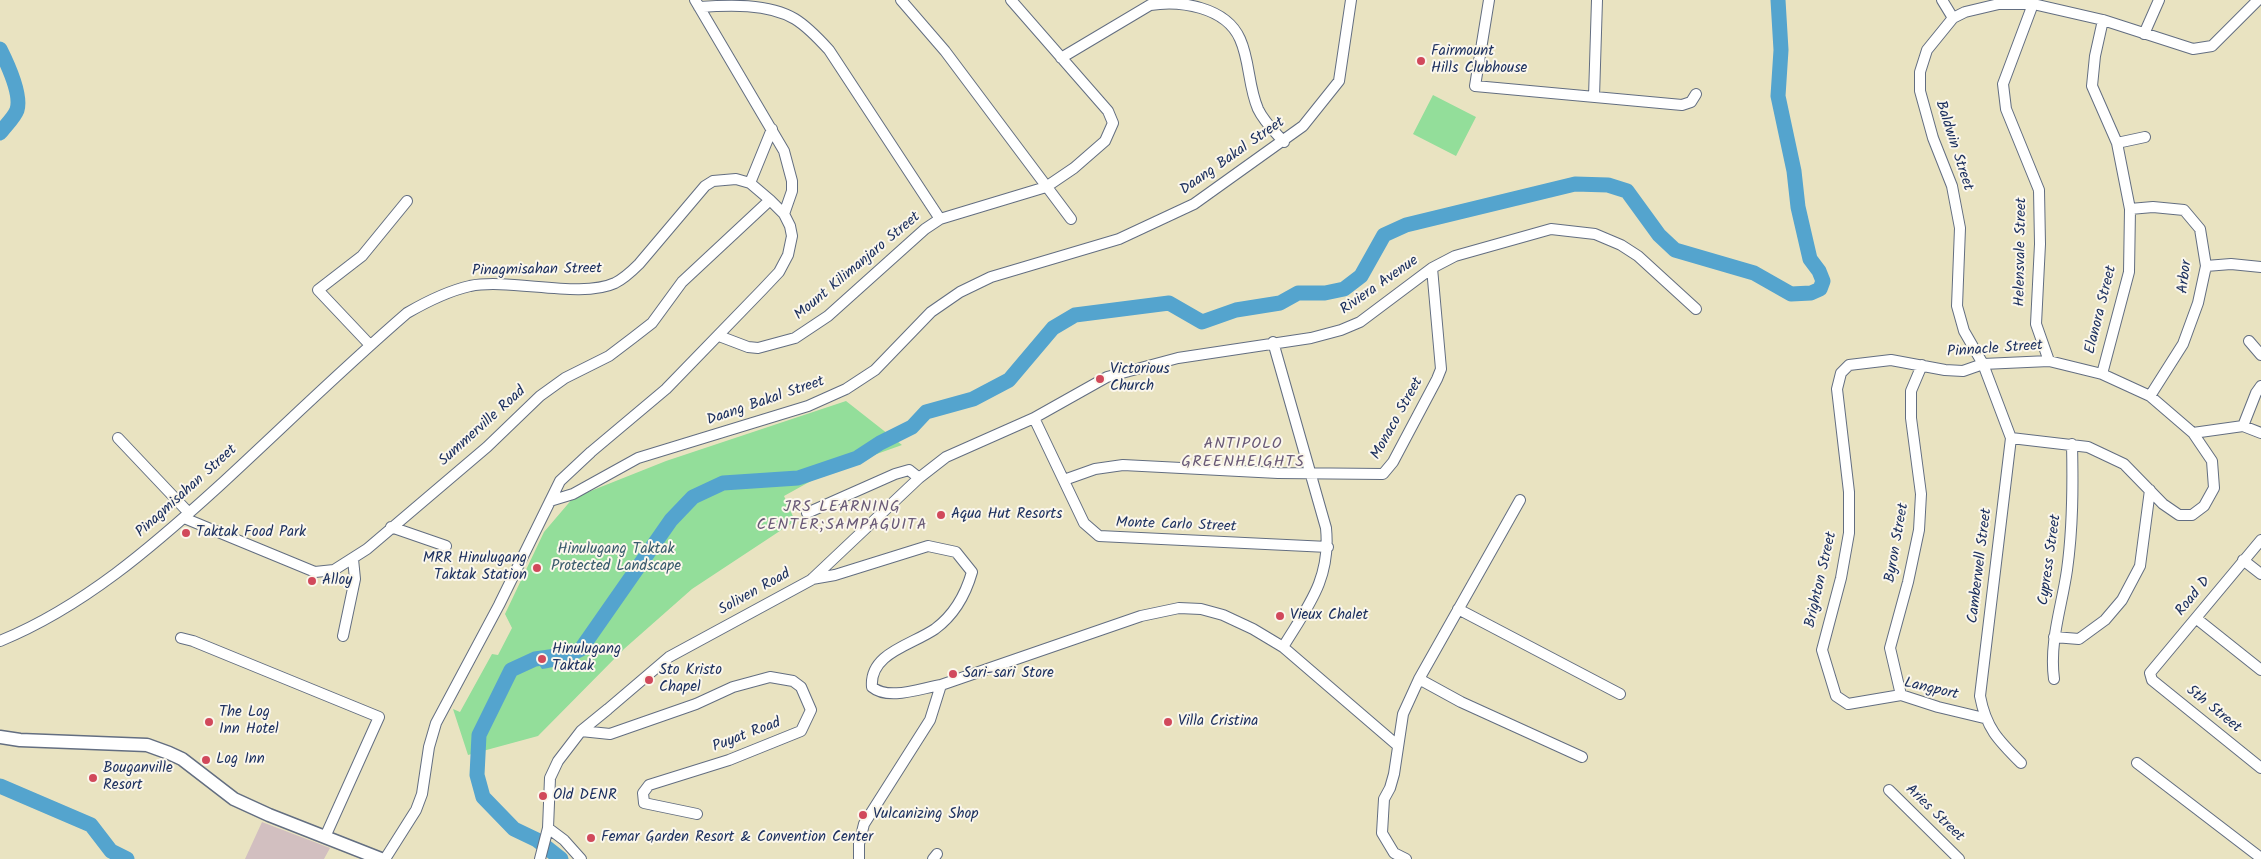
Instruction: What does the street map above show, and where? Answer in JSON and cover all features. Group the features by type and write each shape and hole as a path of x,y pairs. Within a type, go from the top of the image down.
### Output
{"main road":[{"path":"0,737 20,740 147,746 182,759 234,799 269,816 381,859"}],"street":[{"path":"901,0 945,51 1071,219"},
{"name":"Mount Kilimanjaro Street","path":"719,336 748,347 758,348 795,338 828,316 925,229 940,219 1046,187 1074,168 1104,141 1113,124 1108,111 1011,0"},
{"name":"Daang Bakal Street","path":"550,501 573,494 638,458 808,406 846,390 875,370 931,312 960,292 991,277 1119,239 1194,204 1284,142 1303,126 1339,80 1351,0"},
{"path":"1489,0 1476,86 1682,105 1691,102 1696,94"},
{"path":"1594,97 1597,0"},
{"path":"1942,0 1953,18 1965,12 2000,4 2033,4 2103,20 2193,49 2212,46 2258,0"},
{"path":"2144,34 2159,0"},
{"path":"1061,58 1150,4 1167,1 1186,3 1203,8 1232,26 1240,38 1251,90 1259,112 1284,142"},
{"path":"696,3 784,151 791,170 792,191 784,214"},
{"path":"696,3 772,10 794,18 811,32 829,50 940,219"},
{"name":"Helensvale Street","path":"2033,4 2003,84 2006,109 2038,190 2040,244 2036,324 2049,361"},
{"name":"Baldwin Street","path":"1953,18 1927,50 1920,72 1920,91 1934,138 1952,186 1960,228 1958,306 1964,331 1983,364"},
{"name":"Elanora Street","path":"2102,374 2129,272 2130,209 2117,143 2092,86 2095,56 2103,20"},
{"path":"385,859 412,818 422,794 429,747 436,723 499,605 560,481 591,452 666,389 779,272 788,255 792,236 790,226 784,214 750,183 772,129"},
{"path":"2117,143 2145,137"},
{"name":"Pinagmisahan Street","path":"0,641 22,632 88,593 138,556 186,515 370,344 407,313 426,302 470,286 497,284 596,287 614,284 628,275 639,264 705,186 713,181 736,179 750,183"},
{"name":"Summerville Road","path":"186,515 316,572 334,570 353,559 487,447 540,396 566,378 609,356 652,322 682,282 770,200"},
{"path":"370,344 318,290 362,256 407,201"},
{"name":"Arbor","path":"2130,209 2153,207 2184,210 2200,229 2206,266 2198,303 2183,344 2150,396"},
{"name":"Riviera Avenue","path":"1034,418 1107,377 1178,358 1273,342 1311,338 1342,330 1360,322 1432,268 1455,256 1551,229 1595,234 1621,244 1638,256 1696,309"},
{"path":"2206,266 2231,264 2261,267"},
{"name":"Monaco Street","path":"1064,480 1095,469 1123,465 1378,475 1388,470 1437,379 1440,369 1432,268"},
{"path":"2249,341 2261,355"},
{"path":"1273,342 1326,528 1328,547 1324,574 1312,600 1283,647"},
{"name":"Pinnacle Street","path":"1841,373 1849,366 1891,360 1945,370 1963,371 1983,364 2049,361 2102,374 2150,396 2193,433 2212,461 2214,488 2204,506 2192,515 2179,515 2163,504 2124,464 2088,447 2011,438"},
{"name":"Camberwell Street","path":"1983,364 2011,438 1980,696 1984,718 2002,744 2021,763"},
{"name":"Byron Street","path":"1901,696 1890,648 1908,582 1918,530 1921,494 1911,418 1910,391 1922,365"},
{"name":"Brighton Street","path":"1841,373 1837,388 1850,492 1849,533 1841,578 1822,650 1836,696 1841,701"},
{"path":"2243,426 2256,393 2261,386"},
{"name":"Soliven Road","path":"541,858 548,831 550,778 558,761 581,731 669,657 811,580 919,478 946,457 1034,418"},
{"name":"Monte Carlo Street","path":"1034,418 1084,523 1099,536 1328,547"},
{"path":"2193,433 2243,426 2261,432"},
{"path":"118,438 186,515"},
{"name":"Cypress Street","path":"2054,679 2052,664 2054,637 2067,573 2074,522 2072,444"},
{"path":"807,513 895,474 909,470 919,478"},
{"path":"2054,637 2079,639 2105,620 2122,600 2140,566 2150,490"},
{"path":"1406,859 1394,853 1382,833 1384,799 1394,774 1403,714 1419,679 1520,500"},
{"path":"391,527 446,546"},
{"name":"Road D","path":"2150,672 2197,619 2261,540"},
{"path":"811,580 834,575 928,546 956,552 972,572 966,593 936,628 890,654 876,666 871,676 872,687 878,692 886,694 941,684 1141,616 1179,608 1201,610 1222,615 1253,629 1283,647 1397,745"},
{"path":"343,636 355,579 353,559"},
{"path":"2243,560 2261,574"},
{"path":"1458,609 1620,694"},
{"path":"2197,619 2261,670"},
{"path":"181,638 193,641 379,717 325,836"},
{"name":"5th Street","path":"2150,672 2152,680 2261,768"},
{"name":"Puyat Road","path":"581,731 610,734 696,704 752,680 770,677 793,681 801,687 811,710 801,731 729,760 649,785 643,793 644,803 697,814"},
{"path":"1419,679 1461,702 1582,757"},
{"path":"859,859 859,844 864,824 930,720 941,684"},
{"name":"Langport","path":"1841,701 1848,704 1901,696 1984,718"},
{"path":"2137,763 2261,858"},
{"name":"Aries Street","path":"1889,790 1959,859"},
{"path":"548,831 564,840 581,859"}],"shaded area":[{"path":"262,822 330,848 324,859 245,859"}],"green space":[{"path":"1433,95 1476,117 1456,156 1413,134"},
{"name":"Hinulugang Taktak Protected Landscape","path":"846,401 902,445 829,471 784,496 795,521 692,589 624,649 538,736 468,755 453,709 460,712 492,654 498,655 512,628 505,614 544,532 573,498 666,461"}],"water":[{"path":"589,639 581,651 570,660 557,666 542,669 535,659 535,652 569,651"}],"waterway":[{"path":"561,859 537,840 514,829 483,797 477,775 479,735 511,670 535,659 571,654 581,649 671,520 693,497 723,483 798,478 857,458 880,443 912,427 926,412 973,399 1009,380 1053,328 1075,315 1169,303 1202,322 1236,310 1280,303 1298,293 1325,293 1344,289 1361,276 1384,235 1406,225 1575,184 1608,185 1627,191 1659,235 1675,250 1754,273 1791,294 1811,293 1820,289 1823,281 1819,271 1810,259 1798,207 1794,171 1778,96 1781,50 1778,0"},
{"path":"0,49 16,87 18,103 16,113 0,133"},
{"path":"0,786 91,825 111,851 127,859"}],"place":[{"name":"Fairmount Hills Clubhouse","path":"1421,61"},
{"name":"Victorious Church","path":"1100,379"},
{"name":"Aqua Hut Resorts","path":"941,515"},
{"name":"Taktak Food Park","path":"186,533"},
{"name":"MRR Hinulugang Taktak Station","path":"537,568"},
{"name":"Alloy","path":"312,581"},
{"name":"Vieux Chalet","path":"1280,616"},
{"name":"Hinulugang Taktak","path":"542,659"},
{"name":"Sari-sari Store","path":"953,674"},
{"name":"Sto Kristo Chapel","path":"649,680"},
{"name":"The Log Inn Hotel","path":"209,722"},
{"name":"Villa Cristina","path":"1168,722"},
{"name":"Log Inn","path":"206,760"},
{"name":"Bouganville Resort","path":"93,778"},
{"name":"Old DENR","path":"543,796"},
{"name":"Vulcanizing Shop","path":"863,815"},
{"name":"Femar Garden Resort & Convention Center","path":"591,838"}],"district":[{"name":"ANTIPOLO GREENHEIGHTS","path":"1243,454"},
{"name":"JRS LEARNING CENTER;SAMPAGUITA","path":"842,517"}]}
